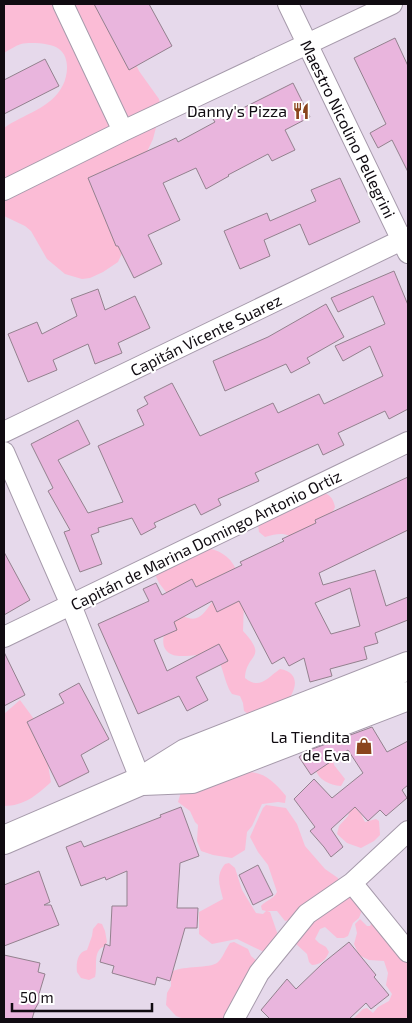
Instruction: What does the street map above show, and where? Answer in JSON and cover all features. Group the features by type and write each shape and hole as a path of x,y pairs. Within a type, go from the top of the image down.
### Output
{"main road":[{"path":"4,840 141,781 186,753 408,666"},
{"path":"141,781 192,779 408,696"}],"street":[{"path":"63,4 123,131"},
{"name":"Maestro Nicolino Pellegrini","path":"288,4 306,45 406,244"},
{"path":"4,190 123,131 392,4"},
{"name":"Capitán Vicente Suarez","path":"4,432 406,244"},
{"name":"Capitán de Marina Domingo Antonio Ortiz","path":"4,637 408,442"},
{"path":"4,452 71,605 141,781"},
{"path":"234,1019 259,973 307,914 352,883 408,831"},
{"path":"352,883 408,952"}],"shaded area":[{"path":"4,4 117,4 125,9 132,56 139,71 159,99 161,108 153,139 146,154 133,163 117,164 97,177 124,249 118,262 90,278 82,279 65,274 47,259 31,231 4,216 4,128 51,100 63,85 67,66 63,52 56,47 46,44 21,44 4,53"},
{"path":"321,492 331,497 335,507 329,520 301,542 284,534 265,537 259,532 258,525"},
{"path":"203,547 223,554 236,569 181,615 192,619 200,617 212,602 220,601 226,595 244,602 243,631 251,640 255,652 246,670 245,678 259,683 280,669 288,671 295,680 290,697 278,709 251,716 244,711 240,696 232,694 217,657 213,653 177,656 165,649 163,640 169,596 159,583 152,568"},
{"path":"20,700 42,730 51,782 24,802 4,806 4,714"},
{"path":"333,759 334,765 345,779 341,786 325,781 315,769"},
{"path":"247,772 264,776 274,783 286,796 285,803 262,804 252,826 247,832 245,850 232,858 201,851 197,841 198,825 190,811 178,802 181,792"},
{"path":"352,804 365,822 376,819 379,821 380,835 374,841 361,848 347,843 337,834 339,826 348,816"},
{"path":"266,805 286,808 297,824 305,846 325,869 338,878 338,886 295,919 285,921 277,911 267,911 270,912 279,938 264,952 237,939 212,944 199,934 199,912 223,899 219,877 225,864 229,863 235,868 242,890 256,913 263,914 266,911 262,910 261,906 274,897 277,892 268,865 250,837"},
{"path":"345,893 364,905 359,918 353,923 348,936 344,938 337,938 325,927 320,929 315,939 326,947 329,952 322,962 312,965 307,954 295,943 292,933"},
{"path":"360,919 367,926 370,926 374,920 408,958 408,1019 353,1019 363,1009 367,1008 373,1013 378,1007 389,1001 392,994 386,985 388,973 384,961 369,960 359,955 354,944 357,933 355,924"},
{"path":"98,923 102,924 107,942 98,951 95,977 89,980 81,978 77,972 77,962 81,953 87,950 93,929"},
{"path":"234,942 248,949 251,956 257,961 228,1019 184,1019 176,1016 166,1005 173,971 214,965 221,959 230,943"}],"building":[{"path":"94,4 149,4 172,46 129,70"},
{"path":"395,38 408,66 408,172 392,140 378,148 370,133 386,124 354,58"},
{"path":"45,59 59,86 4,114 4,80"},
{"path":"293,83 310,117 285,130 295,150 272,161 268,154 206,189 196,168 163,183 180,220 148,235 162,264 134,278 118,246 116,246 88,178 176,138 178,142 215,122 213,119 237,106 239,110"},
{"path":"340,178 360,222 309,245 300,224 264,240 270,256 240,269 224,231 267,213 270,221 316,201 311,190"},
{"path":"394,271 408,305 408,409 389,419 385,411 338,433 344,445 323,455 318,444 255,473 259,481 218,499 221,505 201,515 195,504 154,523 156,527 141,535 132,518 98,528 99,532 91,535 102,564 80,572 64,532 70,530 48,491 53,488 31,444 78,420 90,444 58,460 88,513 123,502 98,446 144,425 137,410 148,404 144,397 172,383 200,436 273,403 278,413 319,394 324,404 383,376 370,346 343,361 335,346 385,324 373,296 338,312 331,298"},
{"path":"98,289 105,310 135,296 150,328 118,343 122,353 95,364 88,344 53,360 57,370 28,382 8,334 37,322 42,334 77,316 71,299"},
{"path":"326,304 344,337 307,358 310,363 291,373 286,364 225,391 213,361 268,337"},
{"path":"408,477 408,530 319,573 323,585 375,570 386,606 408,597 408,620 375,633 378,643 364,647 367,659 330,669 332,676 310,682 304,658 289,666 284,657 272,664 239,601 217,612 212,601 174,622 177,630 154,640 167,671 219,644 228,661 196,677 208,700 187,711 179,696 138,714 98,624 149,601 143,589 156,583 162,595 192,579 196,587 242,565 240,562 284,541 282,539 316,523 315,520","holes":["350,588 360,626 331,634 315,603"]},
{"path":"4,552 30,600 4,615"},
{"path":"4,652 25,695 4,706"},
{"path":"79,683 109,739 81,755 89,772 59,787 27,722 64,703 59,694"},
{"path":"372,727 387,752 408,741 408,785 402,790 407,798 386,816 380,810 368,821 355,807 331,829 343,847 331,857 310,831 315,827 294,799 314,779 332,798 363,773 348,750 311,775 299,757 307,751"},
{"path":"181,807 199,856 180,863 177,908 198,908 197,928 185,928 170,981 157,977 155,985 112,973 114,966 100,962 105,944 110,946 112,906 127,906 127,871 106,880 105,877 81,886 66,847 81,841 84,847 161,817 160,815"},
{"path":"258,865 273,895 253,905 239,875"},
{"path":"39,871 50,902 44,905 51,905 59,925 4,946 4,885"},
{"path":"349,942 376,975 374,977 389,995 371,1009 366,1003 349,1019 270,1019 261,1010 287,979 296,989 323,963"},
{"path":"4,955 40,963 38,972 45,974 39,994 39,1002 32,1019 4,1019"}],"place":[{"name":"Danny's Pizza","path":"301,111"},
{"name":"La Tiendita de Eva","path":"364,746"}]}
